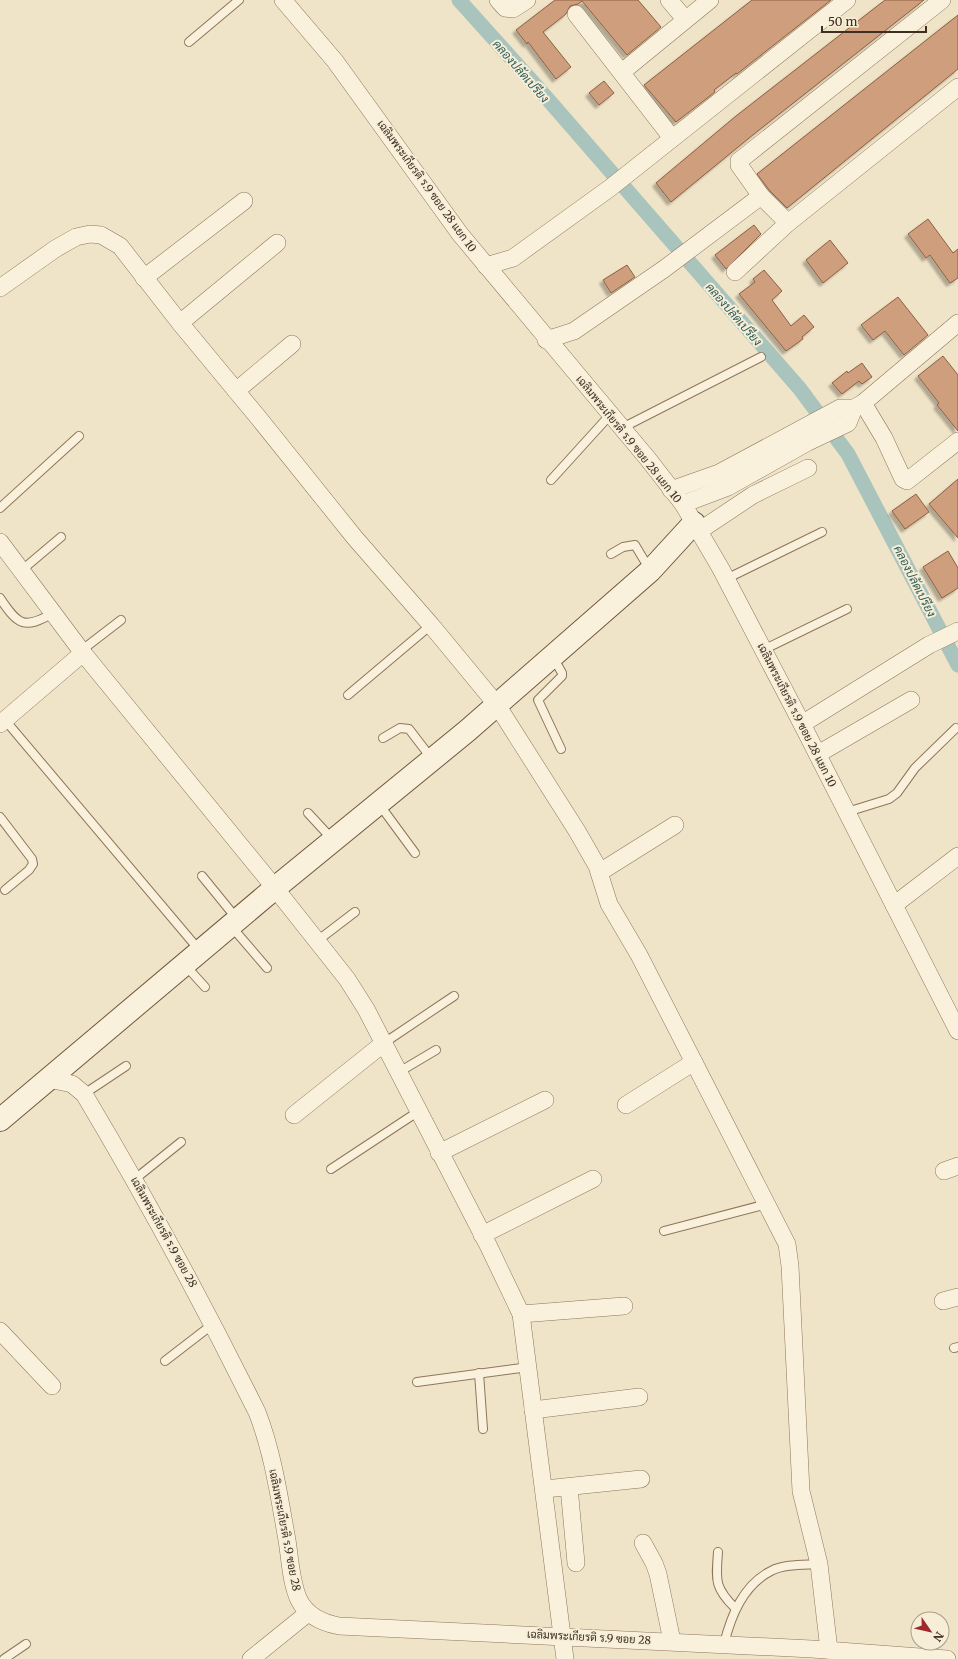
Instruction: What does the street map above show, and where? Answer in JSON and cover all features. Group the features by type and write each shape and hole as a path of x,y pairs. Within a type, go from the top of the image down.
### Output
{"street":[{"name":"เฉลิมพระเกียรติ ร.9 ซอย 28 แยก 10","path":"283,0 335,60 460,234 546,340 622,428 683,504 726,579 818,754 958,1031"},
{"path":"498,0 505,8 513,9 527,0"},
{"path":"669,0 685,20"},
{"path":"622,72 710,0"},
{"path":"486,266 513,258 610,188 847,0"},
{"path":"788,223 761,196 739,165 739,161 942,0"},
{"path":"576,14 672,138"},
{"path":"735,272 788,223 958,86"},
{"path":"546,340 574,331 664,269 761,196"},
{"path":"144,278 244,201"},
{"path":"0,288 55,249 76,237 90,234 101,235 120,246 180,323 355,538 431,625 496,705 577,831 600,872 612,910 639,955 768,1204 787,1244 790,1266 802,1491 819,1564 818,1652"},
{"path":"180,323 278,243"},
{"path":"671,490 769,455 851,410 958,323"},
{"path":"236,391 292,344"},
{"path":"851,410 884,438 904,479 907,481 958,441"},
{"path":"683,504 728,488 769,455"},
{"path":"0,1120 275,888 432,760 650,571 696,527 753,494 808,468"},
{"path":"719,473 728,488"},
{"path":"0,542 82,651 347,979 384,1043 482,1235 521,1314 529,1367 532,1410 544,1489 565,1659"},
{"path":"802,724 930,645 958,631"},
{"path":"2,722 82,651"},
{"path":"818,754 911,700"},
{"path":"600,872 675,825"},
{"path":"894,905 958,856"},
{"path":"294,1115 384,1043"},
{"path":"626,1105 694,1062"},
{"name":"เฉลิมพระเกียรติ ร.9 ซอย 28","path":"49,1079 72,1084 84,1094 135,1179 213,1324 257,1412 266,1435 275,1470 294,1580 299,1600 308,1613 325,1623 339,1626 672,1641 818,1652 947,1659"},
{"path":"439,1153 545,1100"},
{"path":"482,1235 593,1179"},
{"path":"521,1314 624,1306"},
{"path":"0,1331 52,1386"},
{"path":"532,1410 639,1397"},
{"path":"544,1489 641,1479"},
{"path":"569,1487 576,1563"},
{"path":"643,1543 658,1574 672,1641"},
{"path":"251,1659 308,1613"}],"lane":[{"path":"189,42 239,0"},
{"path":"622,428 761,357"},
{"path":"551,480 610,415"},
{"path":"0,508 79,436"},
{"path":"726,579 822,532"},
{"path":"22,570 61,537"},
{"path":"611,554 623,547 635,545 650,571"},
{"path":"0,598 12,616 24,623 34,622 53,612"},
{"path":"763,650 847,609"},
{"path":"82,651 121,620"},
{"path":"348,696 431,625"},
{"path":"552,657 562,672 562,676 540,697 539,703 561,749"},
{"path":"2,722 192,958 205,987"},
{"path":"383,738 400,728 409,729 432,760"},
{"path":"847,812 889,799 897,793 915,768 956,728"},
{"path":"379,803 415,853"},
{"path":"308,813 334,840"},
{"path":"0,817 32,859 33,864 29,870 5,890"},
{"path":"202,876 267,968"},
{"path":"317,941 355,912"},
{"path":"384,1043 454,996"},
{"path":"399,1072 436,1050"},
{"path":"84,1094 126,1066"},
{"path":"331,1169 419,1111"},
{"path":"135,1179 181,1142"},
{"path":"664,1231 768,1204"},
{"path":"165,1361 213,1324"},
{"path":"417,1382 529,1367"},
{"path":"479,1373 483,1429"},
{"path":"718,1552 716,1580 720,1590 735,1608"},
{"path":"724,1644 735,1608 757,1580 770,1571 780,1568 819,1564"},
{"path":"4,1659 26,1644"}],"building":[{"path":"555,0 638,0 661,27 627,55 582,1 578,4 570,6 566,14 543,32 571,67 556,79 528,42 527,44 516,30"},
{"path":"752,0 831,0 737,74 736,73 714,90 715,92 676,122 644,85"},
{"path":"885,0 924,0 754,134 671,202 656,183 736,116"},
{"path":"958,15 958,69 787,208 770,191 757,174"},
{"path":"604,81 614,93 599,105 589,93"},
{"path":"928,219 953,253 958,249 958,278 950,283 930,255 926,258 908,234"},
{"path":"754,225 761,234 726,269 715,255"},
{"path":"830,240 848,263 823,283 806,260"},
{"path":"627,265 635,277 611,293 603,280"},
{"path":"764,270 782,291 772,300 791,326 804,315 814,327 802,337 803,339 786,351 739,294 755,282 753,279"},
{"path":"898,297 928,335 904,355 885,331 873,340 861,325"},
{"path":"943,356 958,375 958,431 937,405 939,403 918,376"},
{"path":"862,363 872,377 862,384 859,381 842,394 832,383 847,371 848,373"},
{"path":"958,479 958,538 929,504"},
{"path":"916,494 929,512 905,529 892,511"},
{"path":"948,551 958,568 958,588 942,598 923,567"}],"waterway":[{"name":"คลองปลัดเปรียง","path":"459,0 538,88 800,389 848,454 958,665"}]}
